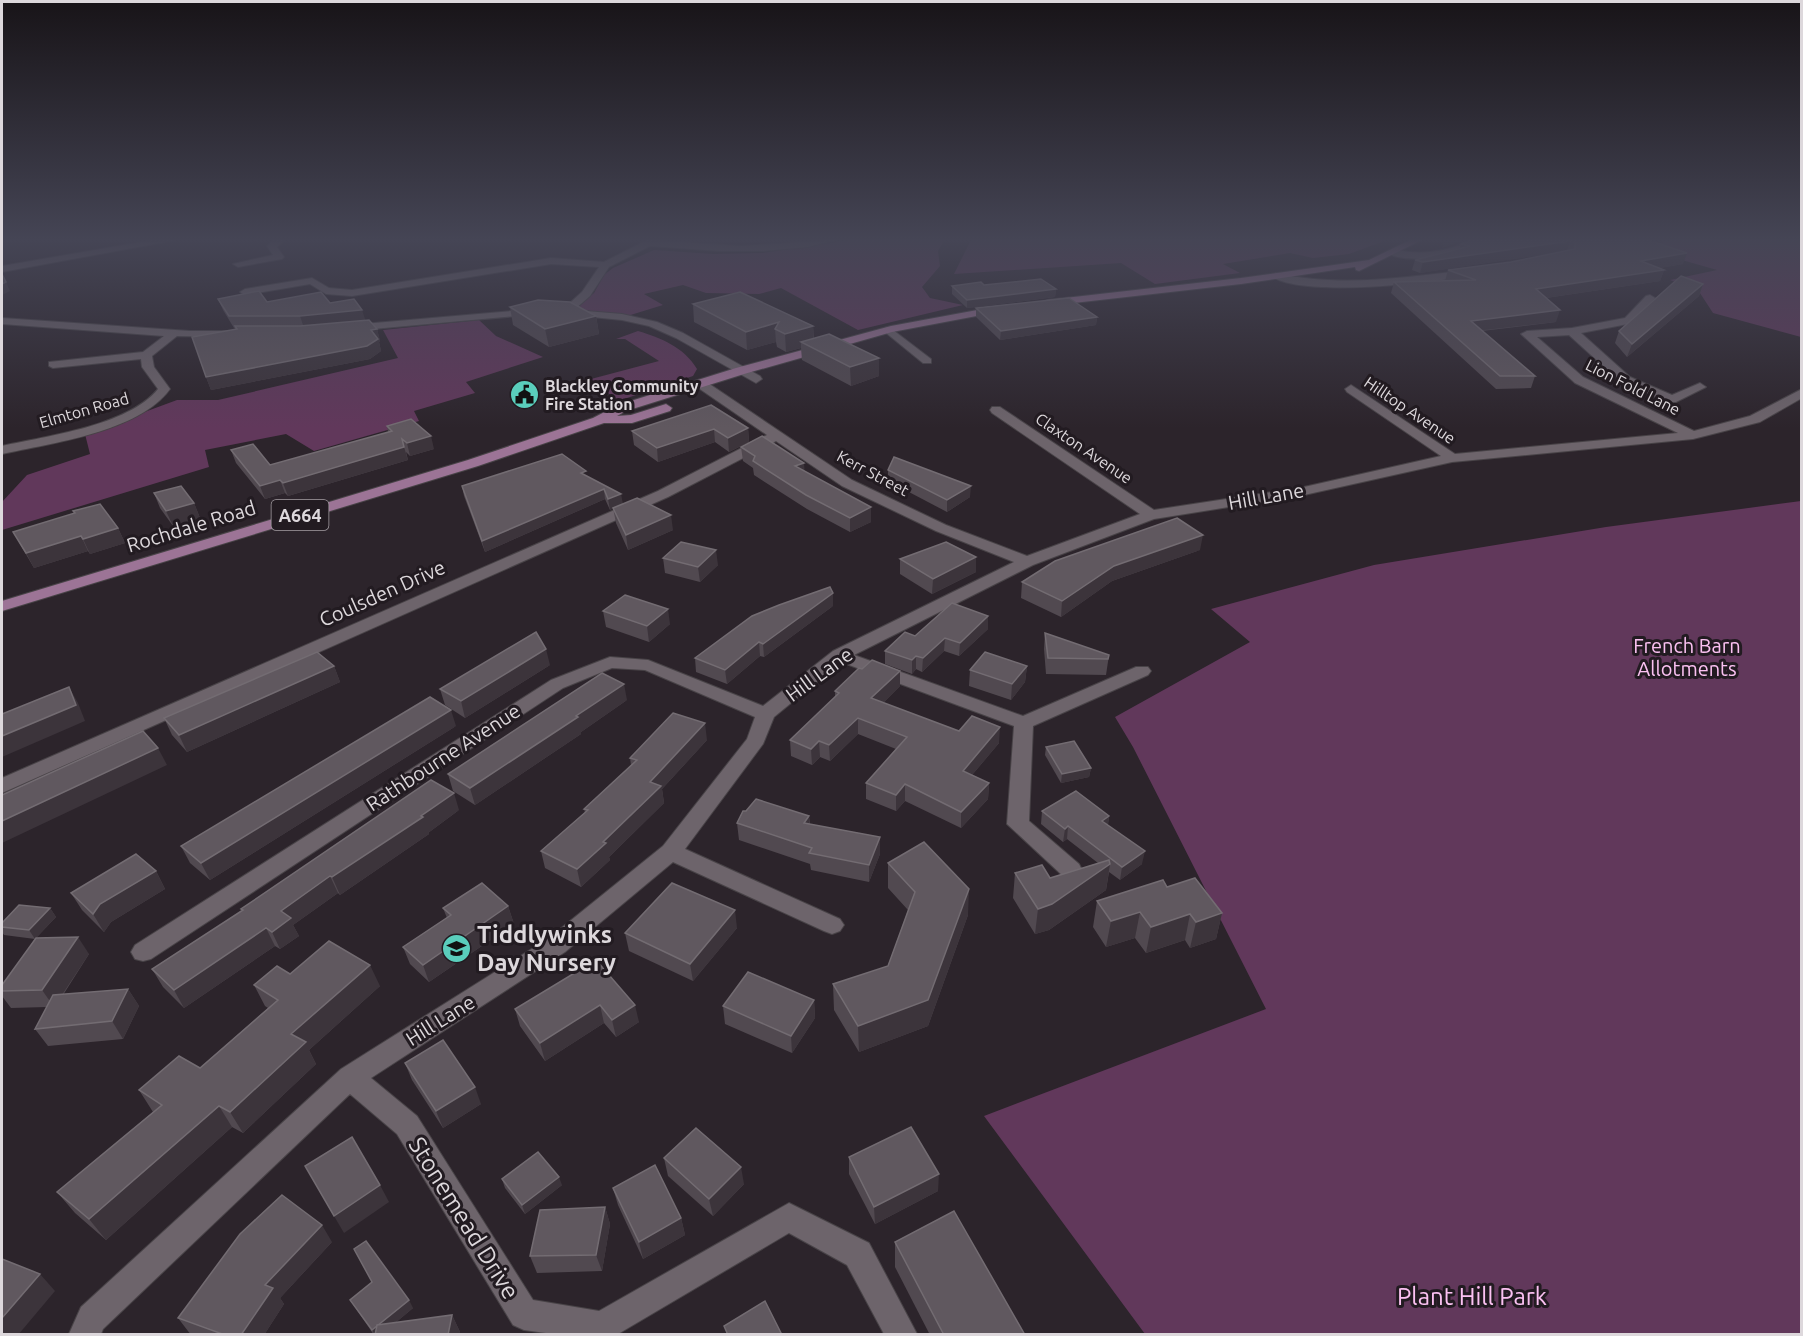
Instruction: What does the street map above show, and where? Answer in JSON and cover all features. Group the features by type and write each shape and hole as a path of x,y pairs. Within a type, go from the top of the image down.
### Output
{"main road":[{"path":"1079,302 1037,308 1094,302"},
{"name":"Rochdale Road","path":"2,606 473,463 598,421 622,408 740,371 889,330 978,311 1014,311 952,324 756,379 632,418 598,421"}],"street":[{"path":"555,312 572,302"},
{"name":"Lion Fold Lane","path":"1646,302 1629,321 1572,331 1527,334 1579,380 1693,435"},
{"path":"338,329 485,315 555,312 614,316 653,324 756,379"},
{"path":"2,321 174,333 247,333"},
{"path":"889,330 927,362"},
{"path":"1572,331 1626,380 1672,399 1700,387"},
{"path":"53,364 146,355 174,333"},
{"name":"Elmton Road","path":"2,450 109,423 136,414 153,404 161,397 164,389 148,367 146,355"},
{"name":"Kerr Street","path":"701,384 847,483 941,528 1027,562"},
{"name":"Hilltop Avenue","path":"1351,389 1452,458"},
{"name":"Hill Lane","path":"85,1335 92,1318 350,1077 557,945 671,852 756,740 765,714 839,655 1027,562 1151,515 1304,490 1452,458 1693,435 1755,419 1802,393"},
{"name":"Claxton Avenue","path":"996,410 1151,515"},
{"name":"Coulsden Drive","path":"2,786 371,621 663,494 777,435"},
{"path":"839,655 899,679 1024,723 1142,671"},
{"name":"Rathbourne Avenue","path":"143,952 557,684 610,662 648,665 765,714"},
{"path":"1024,723 1018,824 1071,870"},
{"path":"671,852 832,925"},
{"name":"Stonemead Drive","path":"350,1077 407,1125 524,1314 569,1328 601,1327 789,1217 858,1254 901,1335"}],"green space":[{"path":"582,302 658,302 663,305 624,317 572,310"},
{"path":"807,302 950,302 963,305 858,330"},
{"path":"1706,302 1801,302 1801,337 1713,313"},
{"path":"479,320 496,336 543,357 466,382 475,393 414,411 419,421 314,451 286,434 205,450 209,467 2,530 2,502 27,475 90,454 85,434 177,400 218,400 398,358 383,330"},
{"path":"638,331 663,340 679,349 697,369 693,376 618,401 591,379 659,361 625,339 616,339"},
{"path":"1801,501 1801,1334 1145,1334 984,1116 1266,1009 1133,747 1115,717 1250,642 1211,609 1374,565 1606,527"}],"building":[{"path":"220,302 356,302 362,310 300,316 229,316"},
{"path":"529,302 571,302 596,316 545,329 510,307"},
{"path":"762,302 813,326 785,334 775,329 779,322 746,332 693,304"},
{"path":"1029,302 1075,302 1097,317 1001,331 976,308"},
{"path":"1417,302 1551,302 1560,310 1471,321 1535,376 1500,376"},
{"path":"1651,302 1681,302 1632,344 1619,331"},
{"path":"369,320 377,329 371,330 378,339 367,346 206,377 192,337 237,329 235,326 300,326"},
{"path":"829,334 879,358 850,367 801,342"},
{"path":"711,405 748,428 728,438 714,429 657,448 632,431"},
{"path":"411,419 431,436 407,443 402,439 404,447 283,483 280,480 260,486 231,450 253,444 270,465 392,431 387,426"},
{"path":"762,436 804,463 795,466 871,507 850,518 806,495 753,461 755,456 741,447"},
{"path":"562,454 586,471 581,473 621,494 608,499 604,489 482,541 462,486"},
{"path":"894,457 971,486 947,500 888,470"},
{"path":"181,486 194,503 166,511 154,493"},
{"path":"637,498 671,515 626,535 613,508"},
{"path":"100,504 118,528 83,539 81,536 26,553 13,532 75,513 73,511"},
{"path":"1177,518 1203,535 1114,566 1062,601 1022,582 1055,561"},
{"path":"681,542 716,550 698,567 663,558"},
{"path":"946,542 976,557 933,579 900,559"},
{"path":"830,587 833,593 763,644 759,642 725,670 695,658 752,616"},
{"path":"625,595 668,609 647,626 603,611"},
{"path":"952,603 988,616 960,643 945,638 923,658 916,656 912,660 885,651 905,632 915,636"},
{"path":"536,632 546,649 461,701 440,689"},
{"path":"1045,633 1109,655 1108,659 1048,658"},
{"path":"317,652 334,666 179,735 164,718"},
{"path":"985,652 1027,666 1012,684 970,670"},
{"path":"872,660 900,671 871,698 959,731 972,716 1000,727 963,771 989,783 961,812 905,784 896,795 866,783 907,737 858,718 829,745 819,741 811,749 790,740 839,693 835,691 859,668 862,669"},
{"path":"602,673 624,684 470,788 448,774"},
{"path":"69,687 76,705 2,736 2,714"},
{"path":"430,697 451,710 201,863 181,846"},
{"path":"673,713 705,723 650,782 661,786 603,842 606,843 577,869 541,851 588,810 584,809 637,760 630,758"},
{"path":"143,731 158,748 2,821 2,795"},
{"path":"1074,741 1091,768 1062,774 1046,747"},
{"path":"431,780 454,793 421,816 423,817 332,877 330,876 281,911 291,918 272,932 266,928 174,990 152,969 243,910 241,909"},
{"path":"1076,791 1109,816 1102,821 1145,851 1122,867 1068,826 1065,829 1042,811"},
{"path":"756,799 809,816 804,823 880,837 869,865 809,853 812,848 737,823 743,811 746,811"},
{"path":"924,842 969,889 928,1000 858,1026 833,984 888,966 915,892 888,863"},
{"path":"136,854 156,871 100,904 93,914 71,893"},
{"path":"1109,860 1110,864 1052,904 1038,909 1015,873 1042,865 1050,878"},
{"path":"1195,878 1222,913 1196,922 1190,914 1151,927 1140,912 1111,921 1097,901 1163,880 1167,887"},
{"path":"482,883 508,906 423,965 403,947 451,915 443,908"},
{"path":"672,883 735,910 690,964 625,933"},
{"path":"19,905 50,908 29,930 2,927 2,923"},
{"path":"78,937 42,990 2,991 2,985 36,938"},
{"path":"329,941 370,965 291,1034 306,1042 230,1112 219,1106 89,1219 57,1192 162,1105 139,1090 179,1056 200,1068 278,1000 254,985 277,966 290,974"},
{"path":"596,960 635,1005 612,1020 600,1005 540,1043 515,1009"},
{"path":"748,972 814,1000 791,1036 723,1006"},
{"path":"128,989 112,1021 35,1029 53,995"},
{"path":"443,1040 475,1087 436,1111 405,1063"},
{"path":"911,1127 939,1174 874,1207 849,1157"},
{"path":"696,1128 741,1167 709,1199 664,1158"},
{"path":"352,1137 380,1185 334,1216 305,1166"},
{"path":"538,1152 559,1177 522,1205 502,1179"},
{"path":"655,1165 681,1218 639,1242 613,1188"},
{"path":"282,1195 322,1225 265,1285 273,1288 241,1335 225,1335 178,1318 240,1234"},
{"path":"605,1207 596,1255 530,1256 540,1210"},
{"path":"954,1211 1025,1335 944,1335 895,1242"},
{"path":"366,1241 409,1300 372,1330 350,1300 372,1282 354,1249"},
{"path":"2,1259 40,1274 2,1318"},
{"path":"765,1301 782,1335 728,1335 724,1326"},
{"path":"452,1315 448,1335 375,1335 377,1325"}],"place":[{"name":"Blackley Community Fire Station","path":"524,395"},
{"name":"Tiddlywinks Day Nursery","path":"456,948"}],"park label":[{"name":"French Barn Allotments","path":"1687,656"},
{"name":"Plant Hill Park","path":"1472,1296"}]}
